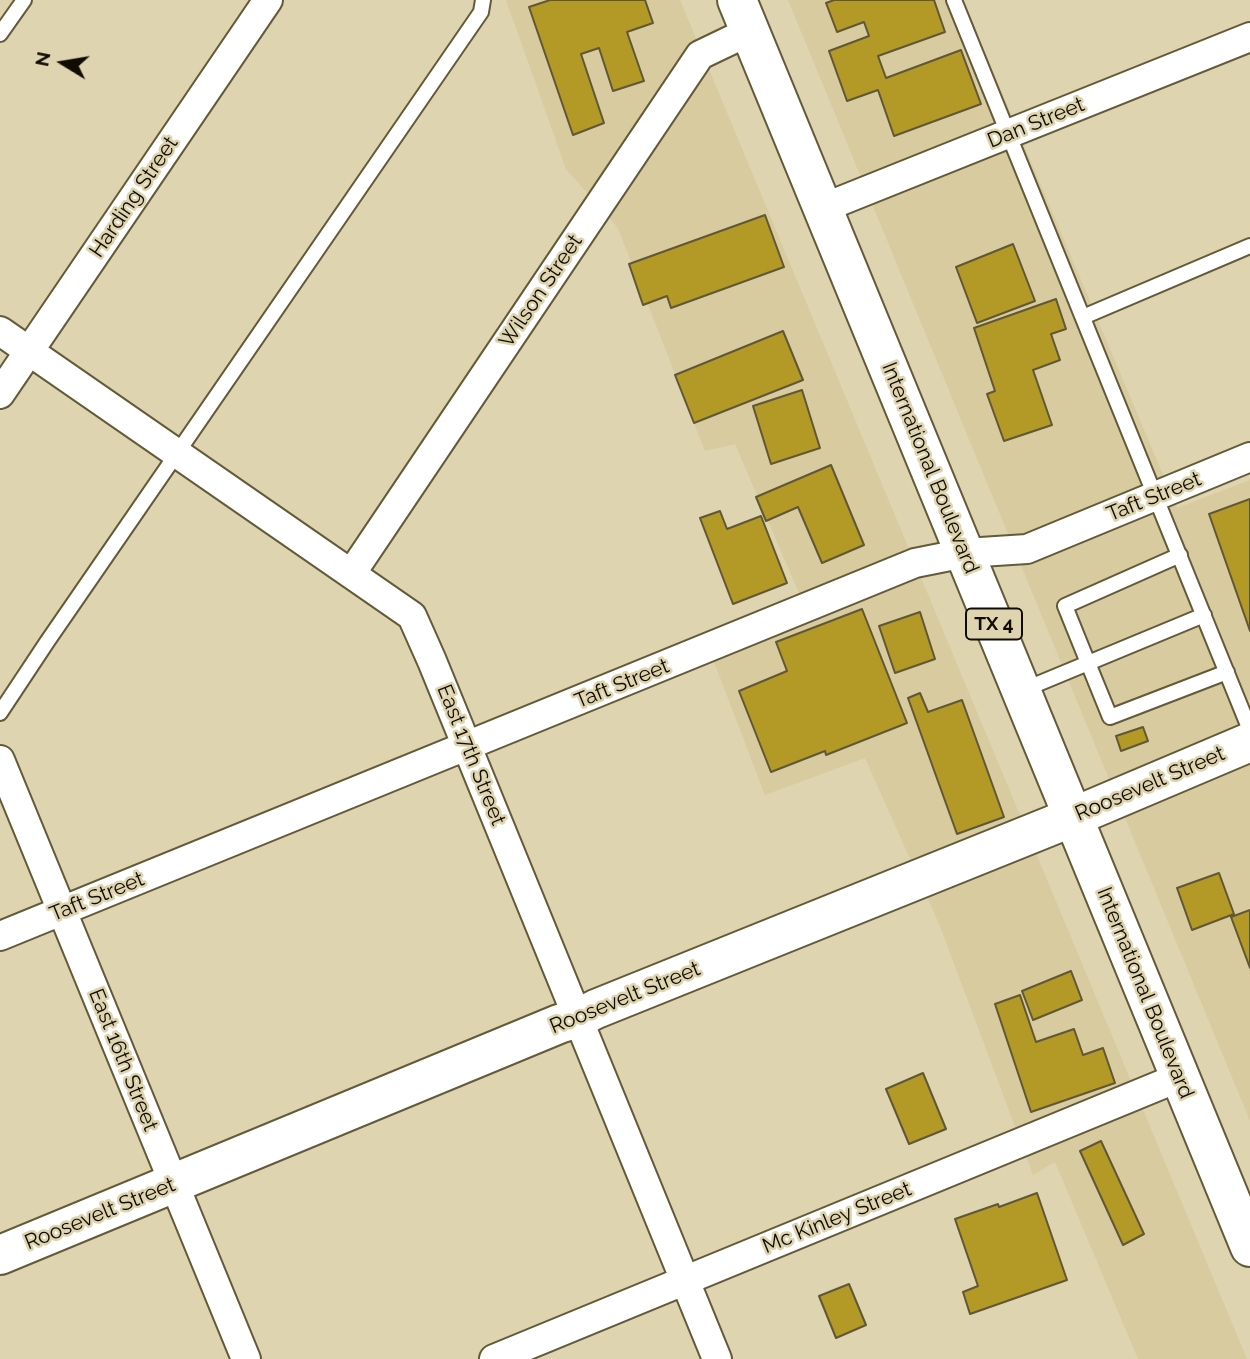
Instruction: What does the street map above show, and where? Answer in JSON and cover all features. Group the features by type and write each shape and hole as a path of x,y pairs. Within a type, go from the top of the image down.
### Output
{"street":[{"name":"Harding Street","path":"0,394 268,0"},
{"name":"International Boulevard","path":"744,15 1180,1077 1246,1224"},
{"name":"Wilson Street","path":"351,573 700,55 744,15"},
{"name":"Dan Street","path":"823,208 1250,37"},
{"name":"East 17th Street","path":"0,331 412,616 717,1359"},
{"name":"Taft Street","path":"0,936 915,563 965,553 1027,549 1250,457"},
{"name":"Roosevelt Street","path":"0,1255 559,1024 1073,817 1250,742"},
{"name":"East 16th Street","path":"2,772 246,1359"},
{"name":"Mc Kinley Street","path":"494,1359 1180,1077"}],"lane":[{"path":"0,34 24,0"},
{"path":"0,713 481,12 483,0"},
{"path":"954,0 1250,730"},
{"path":"1083,317 1250,246"},
{"path":"1180,555 1065,606 1087,663 1110,717 1227,672"},
{"path":"1021,691 1204,615"}],"shaded area":[{"path":"506,0 680,0 1247,1359 1138,1359 1055,1162 1033,1175 940,926 865,758 765,795 714,662 810,619 735,444 705,451 618,228 566,169"},
{"path":"788,0 963,0 1177,508 1250,480 1250,700 1247,702 1250,710 1250,1121"}],"building":[{"path":"550,0 645,0 653,23 627,32 644,81 613,91 599,48 581,54 604,123 573,135 529,7"},
{"path":"834,0 934,0 945,32 878,56 886,78 961,50 981,104 894,136 878,90 847,101 829,51 869,36 864,22 837,32 826,3"},
{"path":"765,215 784,267 671,308 667,296 643,305 629,264"},
{"path":"1013,244 1035,301 977,323 956,267"},
{"path":"1056,299 1066,329 1051,334 1060,360 1033,370 1052,425 1004,441 987,394 995,391 974,328"},
{"path":"783,331 803,380 694,423 675,375"},
{"path":"802,390 820,448 771,464 753,406"},
{"path":"831,465 864,545 822,563 798,507 766,521 756,497"},
{"path":"1250,499 1250,631 1209,514"},
{"path":"720,511 727,529 761,516 787,583 733,604 700,518"},
{"path":"862,609 907,723 826,755 825,751 771,772 739,691 787,671 776,642"},
{"path":"920,612 935,659 895,673 879,626"},
{"path":"920,693 928,712 962,700 1004,817 957,834 908,698"},
{"path":"1143,727 1148,741 1121,751 1116,736"},
{"path":"1219,873 1234,914 1192,930 1177,888"},
{"path":"1250,910 1250,968 1231,917"},
{"path":"1071,971 1082,1000 1033,1020 1022,991"},
{"path":"1020,995 1036,1042 1074,1029 1083,1055 1103,1048 1115,1083 1031,1112 995,1004"},
{"path":"923,1073 946,1129 909,1144 886,1089"},
{"path":"1101,1141 1144,1234 1123,1245 1080,1151"},
{"path":"1037,1193 1067,1280 970,1314 963,1292 978,1286 955,1219"},
{"path":"849,1284 866,1325 836,1338 819,1296"}]}
